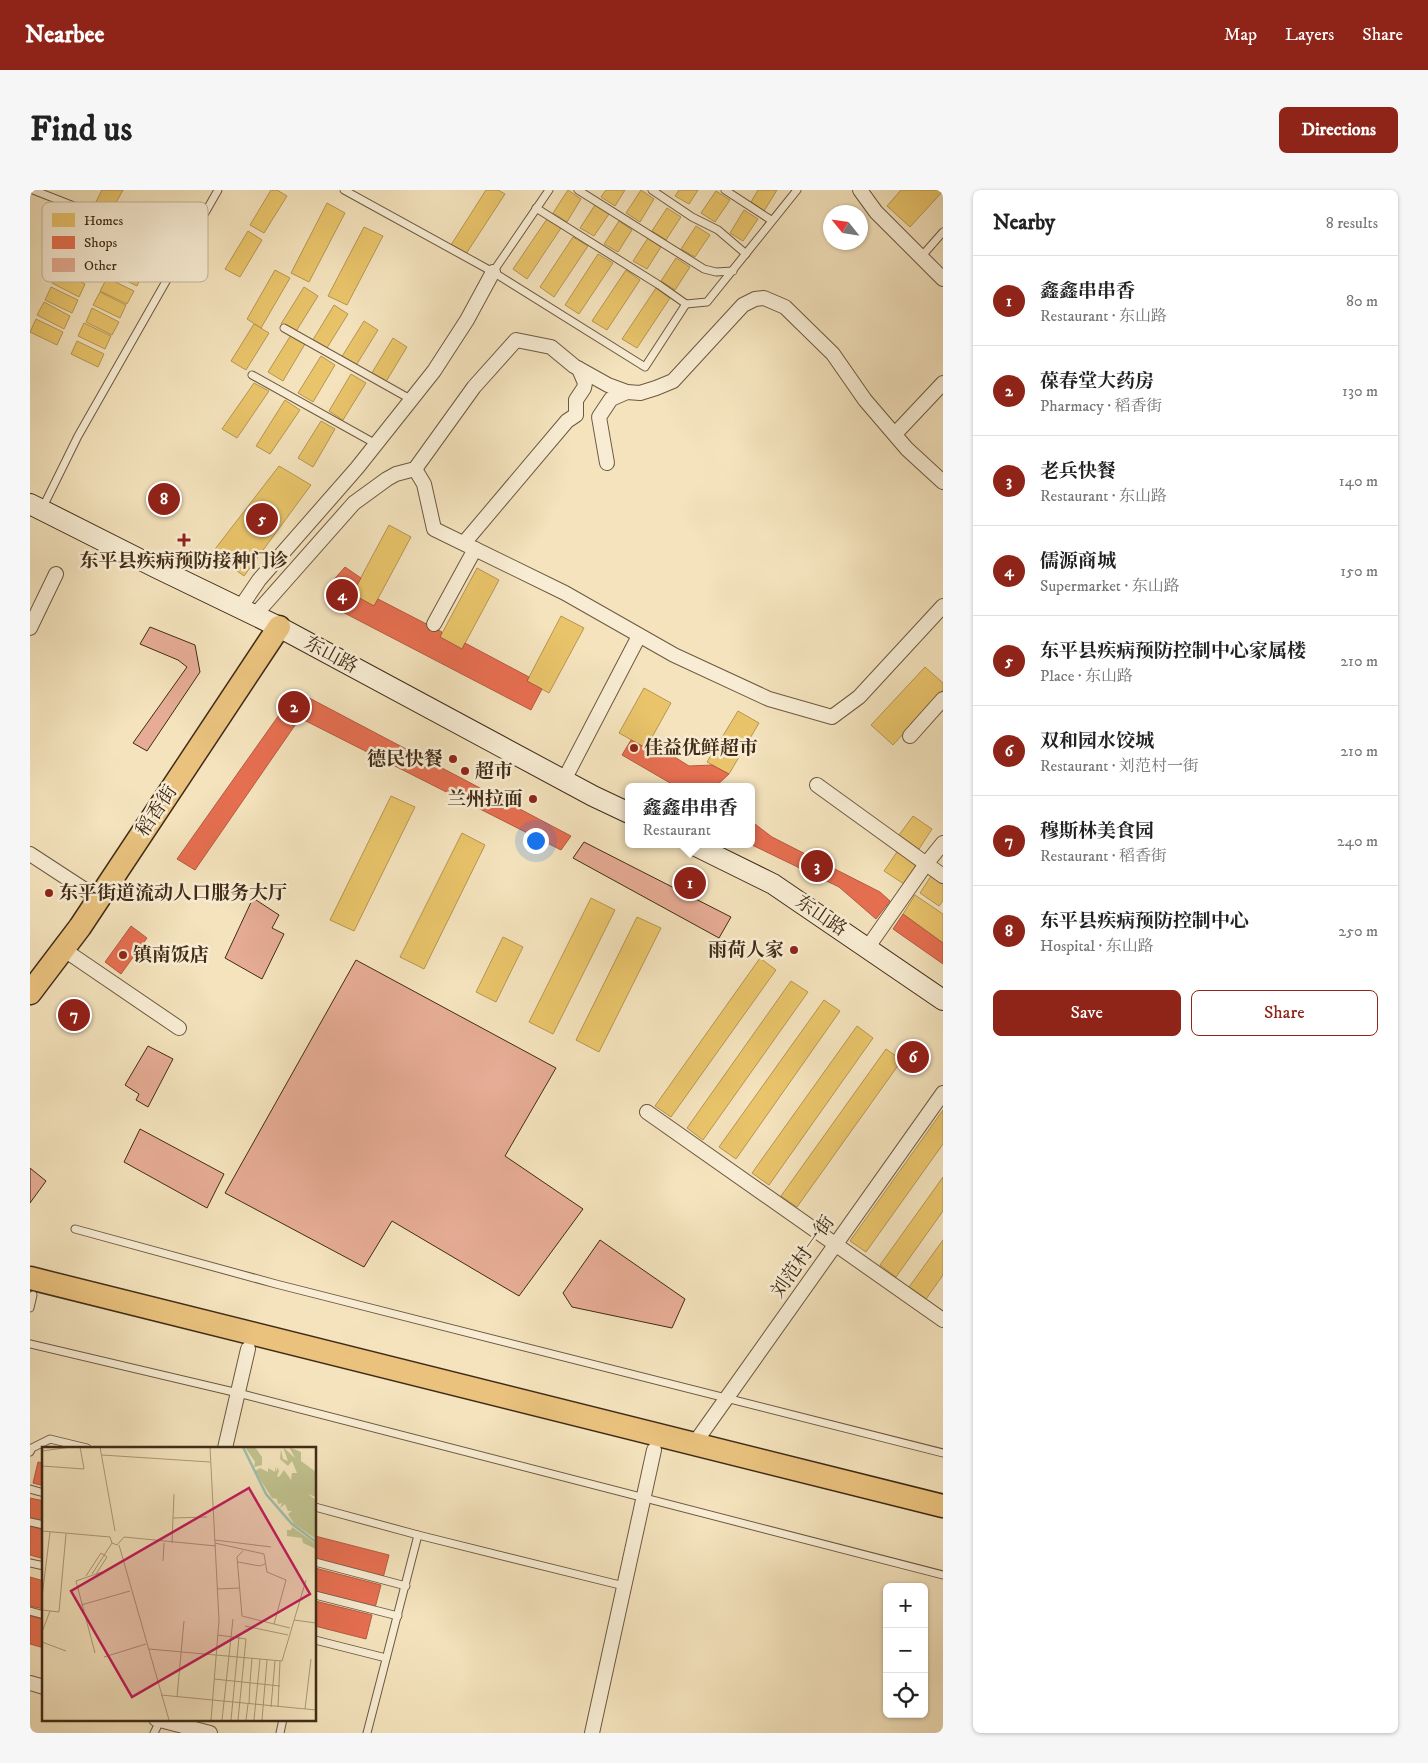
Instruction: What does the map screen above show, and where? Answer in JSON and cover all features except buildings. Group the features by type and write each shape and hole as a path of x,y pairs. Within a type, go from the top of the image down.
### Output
{"main road":[{"name":"稻香街","path":"30,992 99,899 279,627"},
{"path":"31,1294 943,1522"},
{"path":"31,1294 694,1444 943,1506"}],"street":[{"path":"860,190 876,212 943,279"},
{"path":"248,612 259,580 376,444 434,371 493,272"},
{"path":"248,612 354,504 387,479 396,474 415,469 474,387 516,340 551,347 579,369 608,385 627,392 640,393 673,381 743,305 755,299 764,298 785,307 833,354 866,400 907,448 943,482"},
{"path":"434,624 469,546 566,421 576,415 576,400 585,383 579,369"},
{"path":"895,434 943,384"},
{"path":"607,463 600,416 611,399 627,392"},
{"path":"415,469 424,484 434,528 565,593 674,655 769,699 832,717 859,697 943,606"},
{"name":"东山路","path":"36,507 279,627 625,811"},
{"path":"30,628 56,574"},
{"path":"564,780 640,636"},
{"path":"910,736 943,699"},
{"path":"817,785 943,876"},
{"path":"868,947 926,864 943,843"},
{"name":"东山路","path":"700,848 773,884 868,947 943,1000"},
{"path":"30,854 99,899"},
{"path":"63,949 179,1028"},
{"name":"刘范村一街","path":"694,1444 943,1093"},
{"path":"648,1112 943,1320"},
{"path":"225,1447 248,1349"},
{"path":"592,1733 654,1450"},
{"path":"158,1723 210,1733"}],"lane":[{"path":"32,190 63,202"},
{"path":"208,208 218,190"},
{"path":"344,190 493,272 645,367 686,304"},
{"path":"493,272 548,190"},
{"path":"578,190 704,269 716,272 733,271"},
{"path":"652,190 692,217 718,230 746,254"},
{"path":"725,190 772,220"},
{"path":"536,208 686,304 707,302 796,190"},
{"path":"921,257 943,232"},
{"path":"36,507 166,282"},
{"path":"284,328 412,400"},
{"path":"252,375 376,444"},
{"path":"75,1229 276,1284 943,1453"},
{"path":"30,1344 238,1393 943,1575"},
{"path":"30,1452 32,1448 50,1439 84,1447"},
{"path":"316,1507 418,1535 624,1586"},
{"path":"367,1733 418,1535"},
{"path":"316,1562 406,1586"},
{"path":"316,1595 398,1616"},
{"path":"316,1640 386,1658"},
{"path":"280,1733 283,1720"}],"place":[{"name":"东平县疾病预防控制中心","path":"164,499"},
{"name":"东平县疾病预防控制中心家属楼","path":"262,519"},
{"name":"东平县疾病预防接种门诊","path":"184,540"},
{"name":"儒源商城","path":"342,595"},
{"name":"葆春堂大药房","path":"294,707"},
{"name":"佳益优鲜超市","path":"634,748"},
{"name":"德民快餐","path":"453,759"},
{"name":"超市","path":"465,771"},
{"name":"兰州拉面","path":"533,799"},
{"name":"老兵快餐","path":"817,866"},
{"name":"鑫鑫串串香","path":"690,883"},
{"name":"东平街道流动人口服务大厅","path":"49,893"},
{"name":"雨荷人家","path":"794,950"},
{"name":"镇南饭店","path":"123,955"},
{"name":"穆斯林美食园","path":"74,1015"},
{"name":"双和园水饺城","path":"913,1057"}]}
